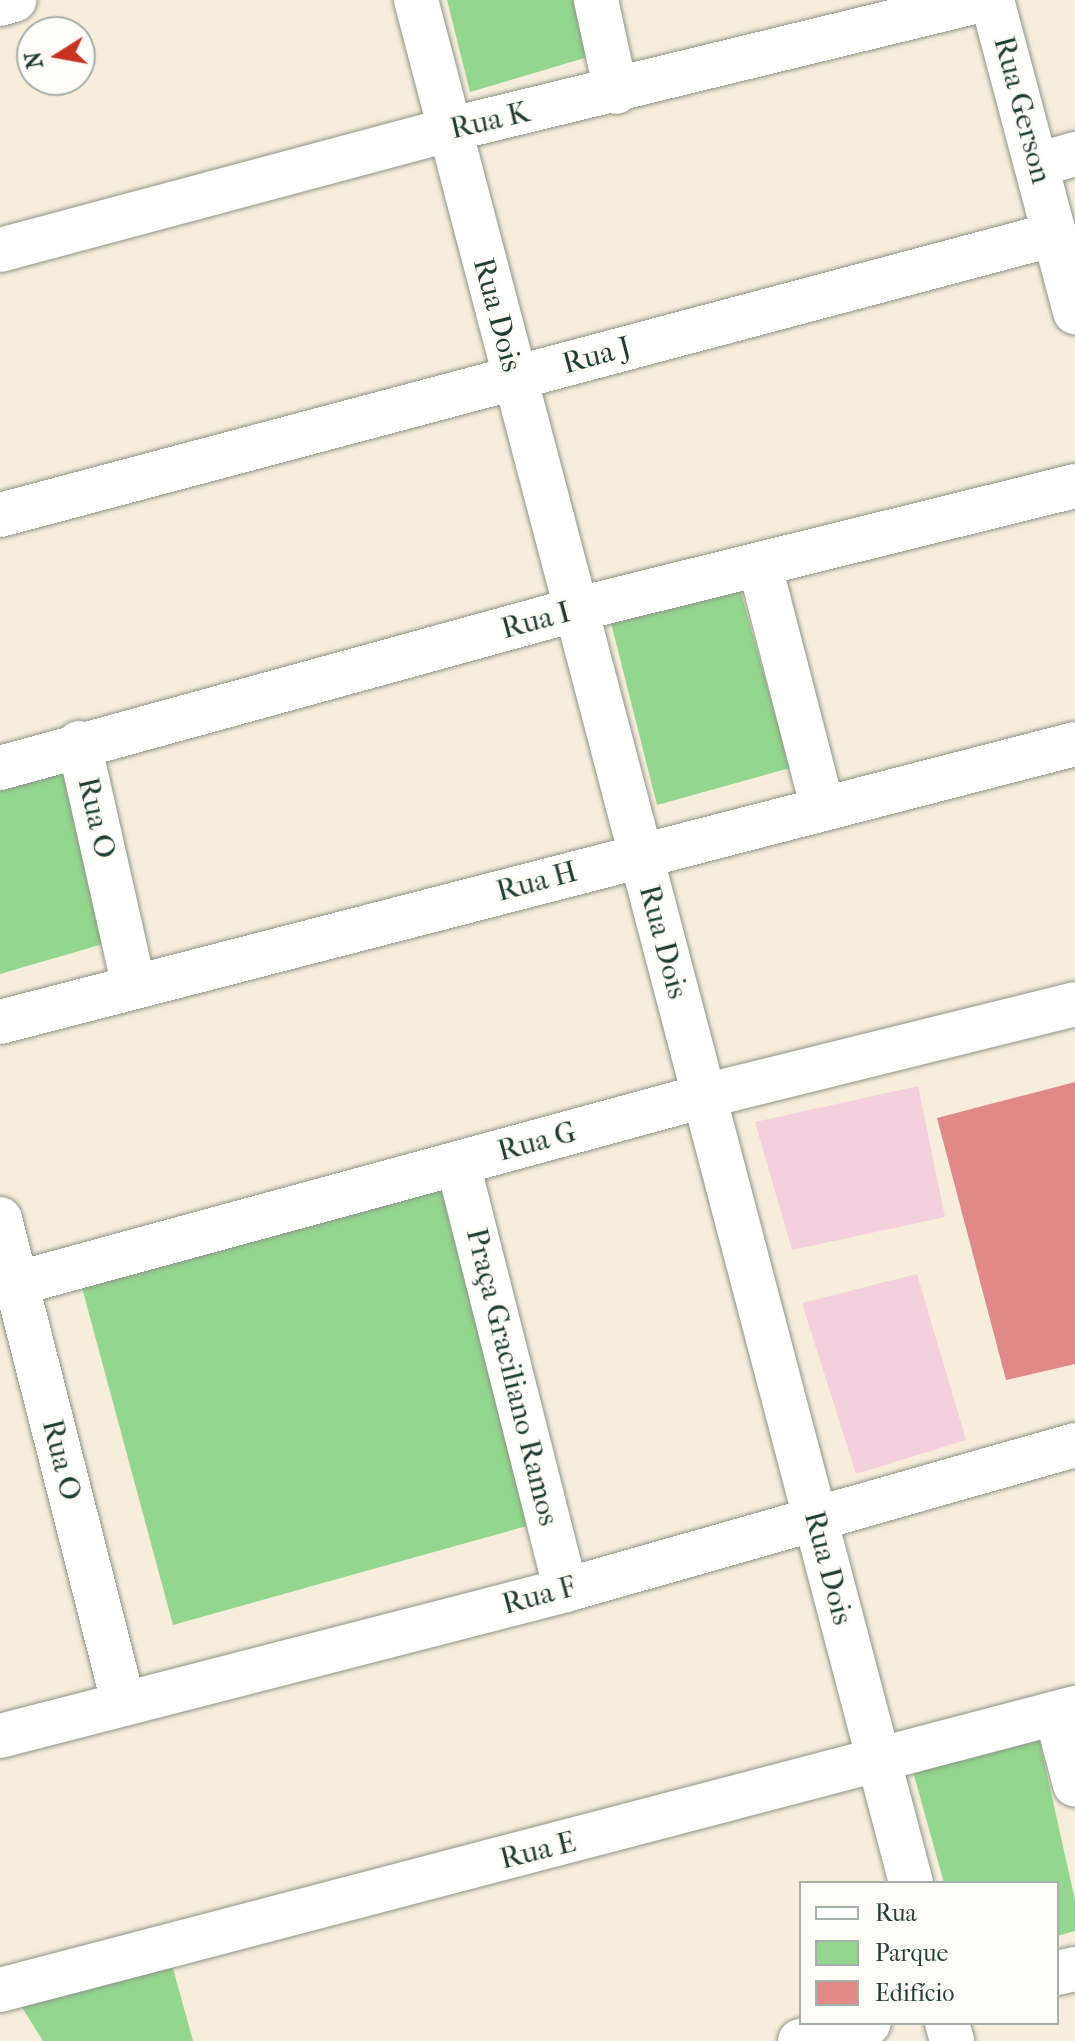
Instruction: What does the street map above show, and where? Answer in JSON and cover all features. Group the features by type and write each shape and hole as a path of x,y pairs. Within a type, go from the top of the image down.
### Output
{"street":[{"path":"0,4 14,0"},
{"name":"Rua Dois","path":"416,0 910,1881"},
{"path":"596,0 616,92"},
{"name":"Rua K","path":"0,250 448,130 616,92 982,0"},
{"name":"Rua Gerson","path":"992,0 1056,160 1055,234 1075,312"},
{"name":"Rua J","path":"0,515 1055,234"},
{"name":"Rua I","path":"0,768 79,743 574,610 1075,486"},
{"path":"760,566 823,809"},
{"name":"Rua O","path":"79,743 134,987"},
{"name":"Rua H","path":"0,1022 1075,744"},
{"name":"Rua G","path":"8,1286 704,1096 1075,1004"},
{"name":"Praça Graciliano Ramos","path":"458,1164 566,1590"},
{"name":"Rua O","path":"0,1219 8,1286 123,1701"},
{"name":"Rua F","path":"0,1736 123,1701 566,1590 1075,1445"},
{"path":"1066,1711 1075,1785"},
{"name":"Rua E","path":"0,1990 880,1763 1066,1711"},
{"path":"800,2041 861,2025"}],"shaded area":[{"path":"918,1086 945,1217 792,1250 755,1122"},
{"path":"917,1274 966,1440 856,1474 802,1303"}],"green space":[{"path":"447,0 573,0 588,57 470,92"},
{"path":"736,575 790,768 657,805 607,607"},
{"path":"73,757 120,939 0,974 0,778"},
{"path":"457,1180 552,1519 173,1625 81,1284"},
{"path":"1037,1730 1075,1900 1075,1931 1059,1935 1059,1881 943,1881 910,1761"},
{"path":"168,1950 193,2041 43,2041 11,1990"}],"building":[{"path":"1075,1082 1075,1364 1006,1380 937,1118"}]}
